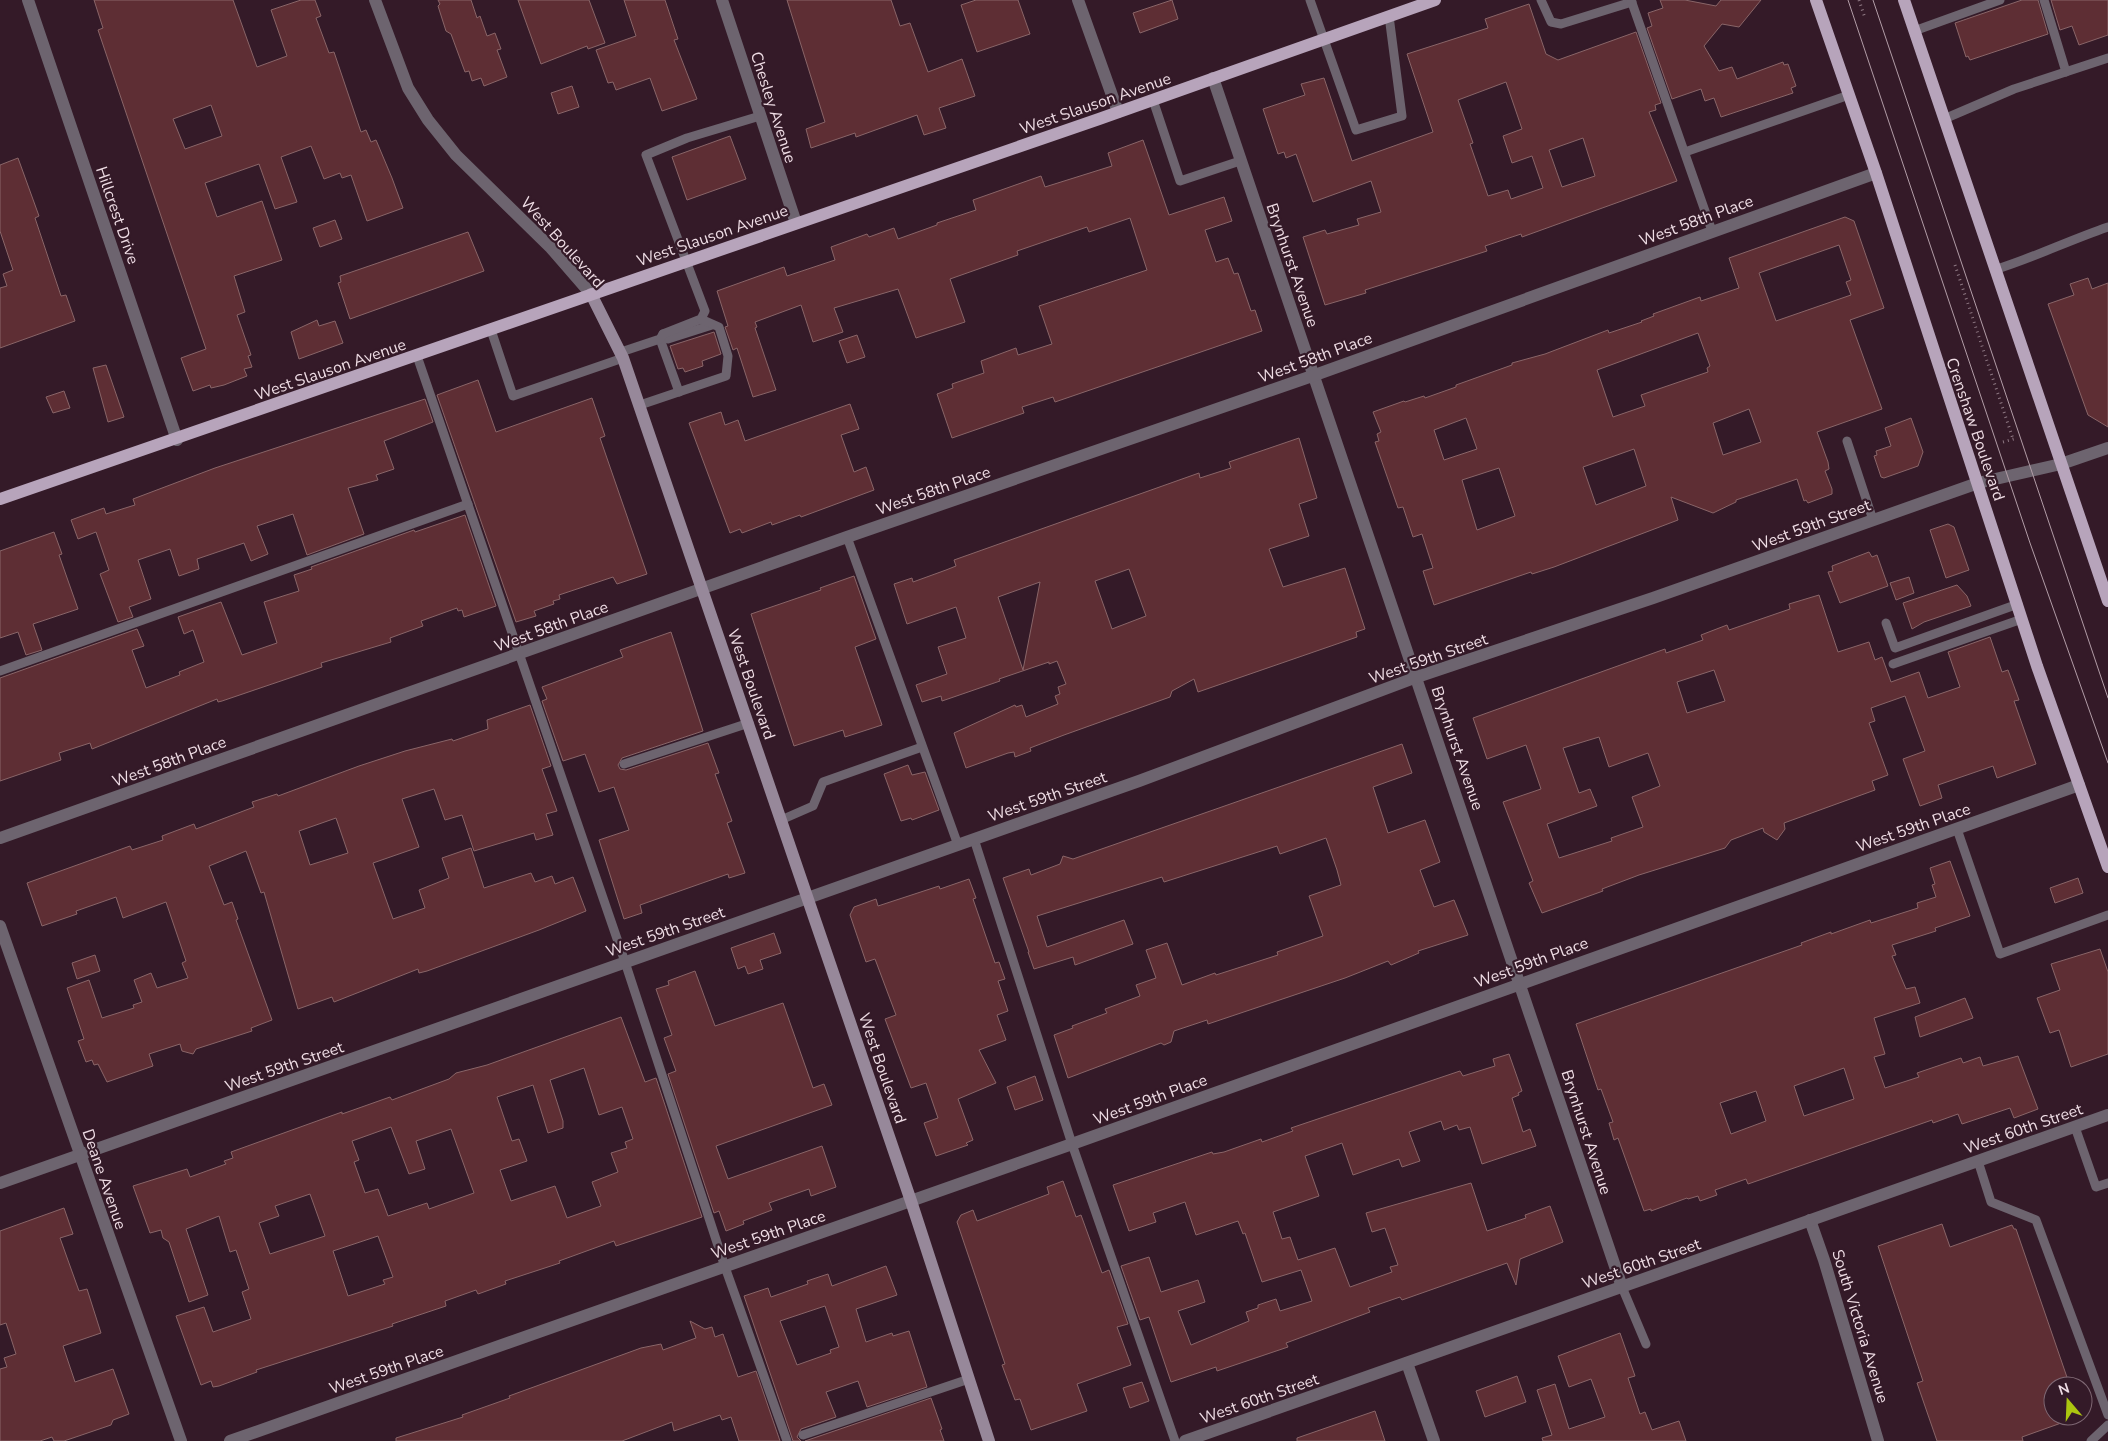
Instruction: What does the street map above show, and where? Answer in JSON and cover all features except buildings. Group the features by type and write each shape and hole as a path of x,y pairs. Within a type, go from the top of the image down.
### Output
{"main road":[{"name":"West Slauson Avenue","path":"0,499 178,440 591,294 1153,100 1432,0"},
{"name":"Crenshaw Boulevard","path":"1816,0 1876,173 2022,619 2108,867"},
{"path":"1904,0 1997,269 2108,601"},
{"name":"West Boulevard","path":"591,294 622,355 640,405 911,1201 989,1441"}],"street":[{"name":"Hillcrest Drive","path":"28,0 178,440"},
{"name":"West Boulevard","path":"375,0 408,88 428,120 456,155 551,248 591,294"},
{"name":"Chesley Avenue","path":"722,0 796,224"},
{"path":"1078,0 1118,112"},
{"name":"Brynhurst Avenue","path":"1213,78 1418,678 1622,1287"},
{"name":"West 58th Place","path":"0,838 847,536 1314,375 1876,173"},
{"name":"West 59th Street","path":"0,1183 958,845 1418,678 1644,601 1978,483 2061,464 2108,448"},
{"name":"West 59th Place","path":"230,1441 1072,1144 2079,784"},
{"name":"Deane Avenue","path":"0,926 181,1441"},
{"name":"West 60th Street","path":"1185,1441 1210,1437 1407,1363 2108,1115"},
{"name":"South Victoria Avenue","path":"1810,1220 1824,1260 1878,1441"},
{"path":"1407,1363 1434,1441"}],"lane":[{"path":"1310,0 1356,130 1402,116 1389,16"},
{"path":"1541,0 1551,22 1561,24 1572,22 1631,1 1712,231"},
{"path":"1914,31 2000,0"},
{"path":"2044,0 2066,72"},
{"path":"1944,119 1988,99 2108,58"},
{"path":"1685,152 1849,95"},
{"path":"1153,100 1180,181 1240,161"},
{"path":"491,330 513,396 622,355 701,319 705,311 688,261 646,155 687,138 760,116"},
{"path":"1997,269 2034,257 2070,240 2108,227"},
{"path":"640,405 726,376 728,356 719,326 701,319"},
{"path":"662,336 668,339 712,324"},
{"path":"662,336 678,392"},
{"path":"416,356 625,962 725,1267 787,1441"},
{"path":"1847,441 1873,520"},
{"path":"0,671 468,504"},
{"path":"847,536 958,845"},
{"path":"1886,623 1895,648 2018,604"},
{"path":"1893,664 2022,619"},
{"path":"624,764 749,723"},
{"path":"781,820 813,806 823,782 922,747"},
{"path":"1957,829 2000,954 2108,915"},
{"path":"974,839 1072,1144 1175,1441"},
{"path":"2075,1127 2096,1187 2108,1183"},
{"path":"1978,1161 1991,1202 2036,1220 2105,1396 2108,1415"},
{"path":"1622,1287 1646,1344"},
{"path":"803,1435 969,1379"},
{"path":"2090,1441 2108,1425"}],"path":[{"path":"1859,0 1865,18"},
{"path":"1955,265 2015,439 2003,442"}],"tram line":[{"path":"1848,0 2030,543 2108,763"},
{"path":"1873,0 2108,698"}]}
